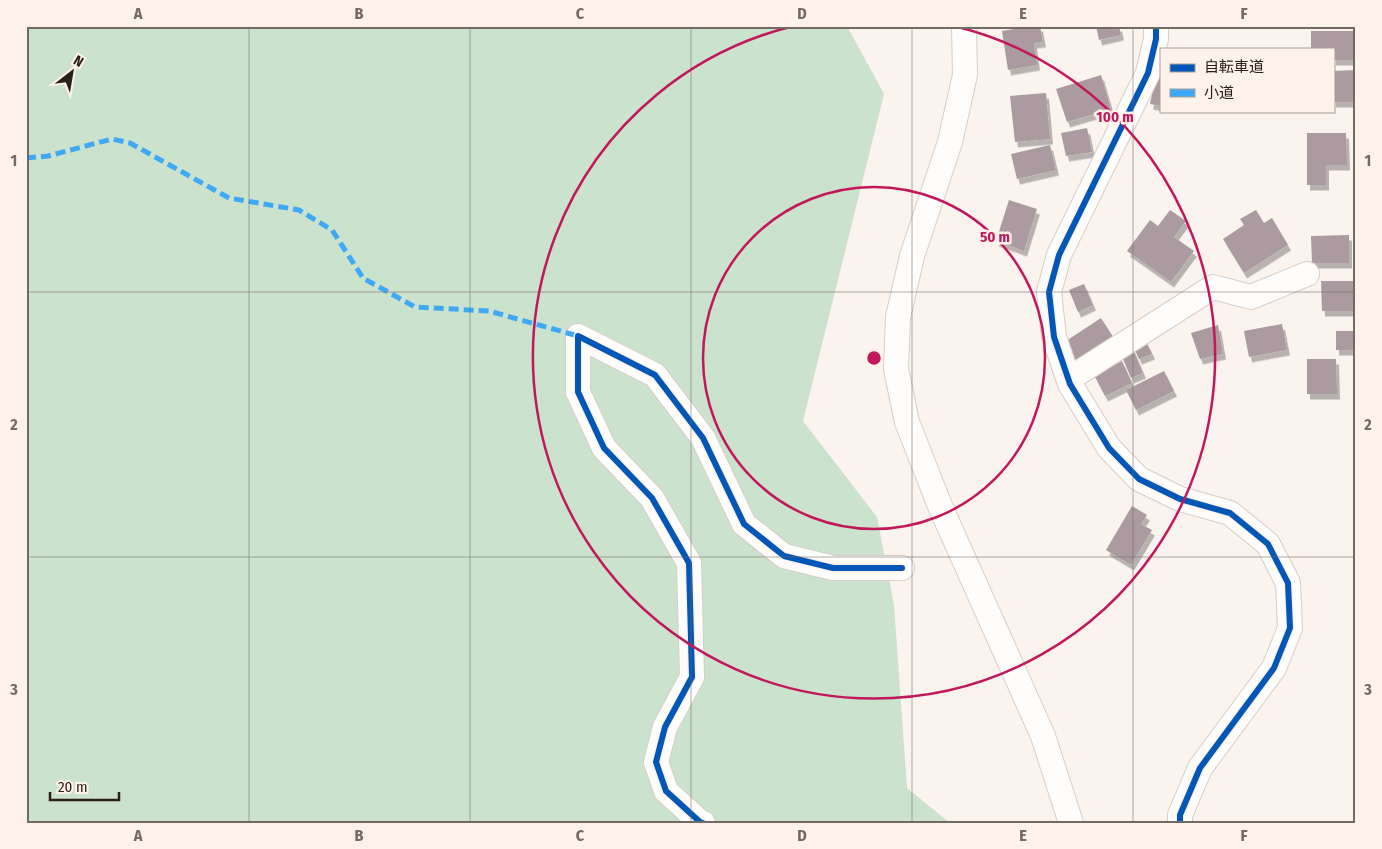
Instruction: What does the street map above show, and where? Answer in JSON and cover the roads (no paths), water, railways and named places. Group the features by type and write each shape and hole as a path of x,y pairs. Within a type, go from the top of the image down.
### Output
{"street":[{"path":"964,26 965,75 950,142 912,256 898,317 896,369 907,422 940,506 1042,736 1071,823"},
{"path":"1156,26 1156,39 1148,73 1059,256 1049,292 1054,337 1070,384 1109,448 1138,479 1180,499 1230,513 1268,544 1288,583 1290,628 1274,668 1200,768 1180,814 1180,823"},
{"path":"1069,379 1213,287 1251,297 1307,274"},
{"path":"703,823 666,791 656,762 665,727 692,676 689,562 652,498 604,448 578,392 578,336 655,375 703,438 744,524 784,556 833,568 902,568"}]}
